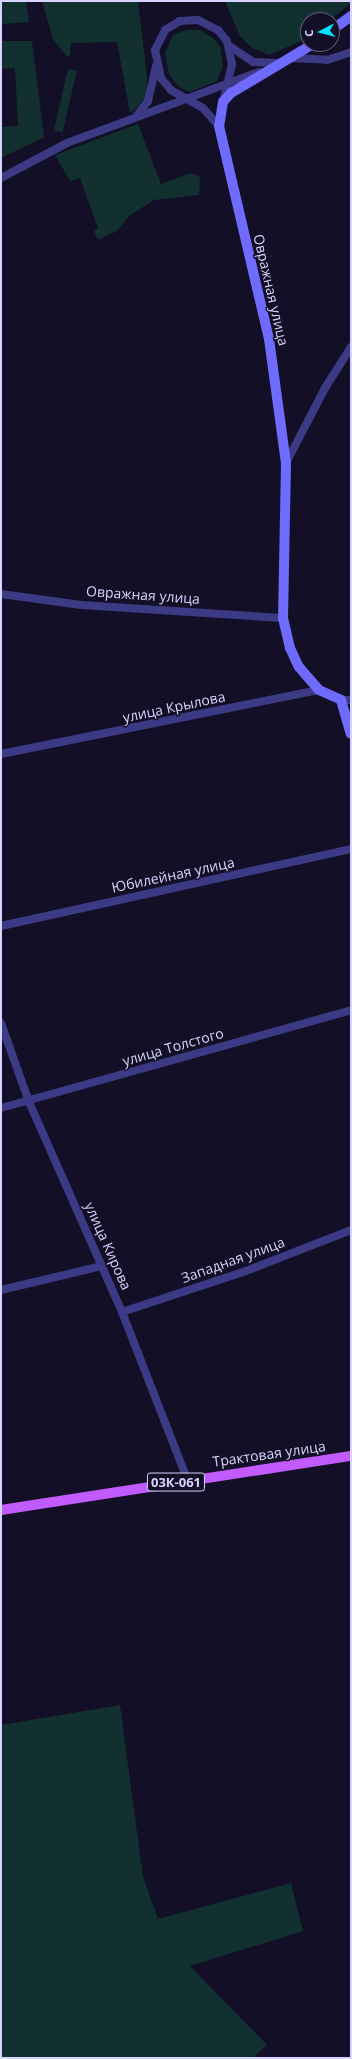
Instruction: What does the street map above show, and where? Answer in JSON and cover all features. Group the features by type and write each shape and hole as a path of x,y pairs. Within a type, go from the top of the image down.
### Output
{"main road":[{"name":"Трактовая улица","path":"1,1510 351,1456"}],"street":[{"path":"340,24 351,16"},
{"path":"135,119 148,101 156,63 155,50 160,36 180,21 205,22 218,30 230,47 260,64 290,60 327,60 351,52"},
{"path":"219,126 232,64 230,47"},
{"path":"223,102 238,88 290,60 302,52"},
{"path":"1,178 67,143 227,85 290,60"},
{"path":"156,63 166,85 186,99 203,108 219,126"},
{"name":"Овражная улица","path":"219,126 269,339 286,463 283,618 290,648 299,667 320,690"},
{"name":"Овражная улица","path":"286,463 325,388 351,347"},
{"name":"Овражная улица","path":"1,594 81,606 283,618"},
{"path":"320,690 346,700 351,734"},
{"name":"улица Крылова","path":"1,754 320,690"},
{"name":"Юбилейная улица","path":"1,926 351,849"},
{"name":"улица Толстого","path":"1,1108 29,1102 351,1010"},
{"name":"улица Кирова","path":"1,1023 29,1102 122,1312 188,1481"},
{"name":"Западная улица","path":"122,1312 246,1271 351,1230"},
{"path":"1,1290 102,1266"}],"green space":[{"path":"1,1 26,1 29,22 1,24"},
{"path":"42,1 138,1 147,76 146,96 137,108 130,113 117,42 71,43 70,55 67,57 53,39"},
{"path":"225,1 351,1 351,3 340,12 300,12 300,41 269,55 252,48 240,36"},
{"path":"186,30 200,30 213,38 220,47 223,66 217,81 190,92 179,87 169,75 165,53 173,35"},
{"path":"1,41 32,41 44,137 1,158 1,127 18,126 15,68 1,69"},
{"path":"68,69 77,71 63,132 54,130"},
{"path":"138,124 161,184 191,173 200,177 199,195 154,200 129,216 117,231 98,240 94,231 98,228 80,178 70,181 55,155"},
{"path":"120,1705 143,1877 158,1919 291,1883 303,1931 190,1966 267,2045 253,2058 1,2058 1,1725"}]}
